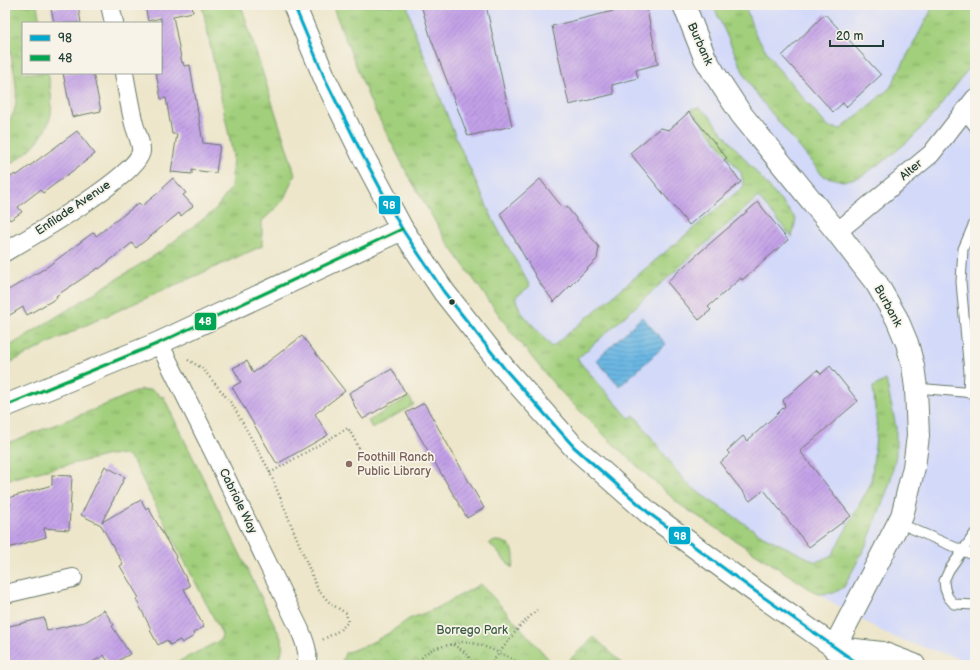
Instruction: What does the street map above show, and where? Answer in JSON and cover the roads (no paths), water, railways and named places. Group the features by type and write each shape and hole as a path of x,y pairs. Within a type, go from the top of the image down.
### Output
{"street":[{"path":"110,5 114,22"},
{"path":"294,5 326,81 361,152 402,229 444,292 504,368 574,447 650,514 834,648 860,665"},
{"name":"Burbank","path":"684,5 705,58 741,114 837,232 876,284 897,319 909,350 913,366 916,388 918,436 914,467 902,516 834,648"},
{"name":"Enfilade Avenue","path":"5,252 68,215 133,166 138,160 142,150 134,123 124,74"},
{"name":"Alter","path":"837,232 931,154 975,98"},
{"path":"5,406 159,343 402,229"},
{"name":"Cabriole Way","path":"159,343 300,630 306,658"},
{"path":"5,594 73,578"},
{"path":"834,648 914,665"}],"lane":[{"path":"964,113 975,128"},
{"path":"916,388 971,393 961,282 963,249 975,221"},
{"path":"899,523 975,556"},
{"path":"975,533 949,570 944,581 948,597 954,604 975,606"}],"water":[{"path":"642,317 666,344 620,386 596,360"}],"place":[{"name":"Foothill Ranch Public Library","path":"349,464"}],"park label":[{"name":"Borrego Park","path":"472,630"}]}
